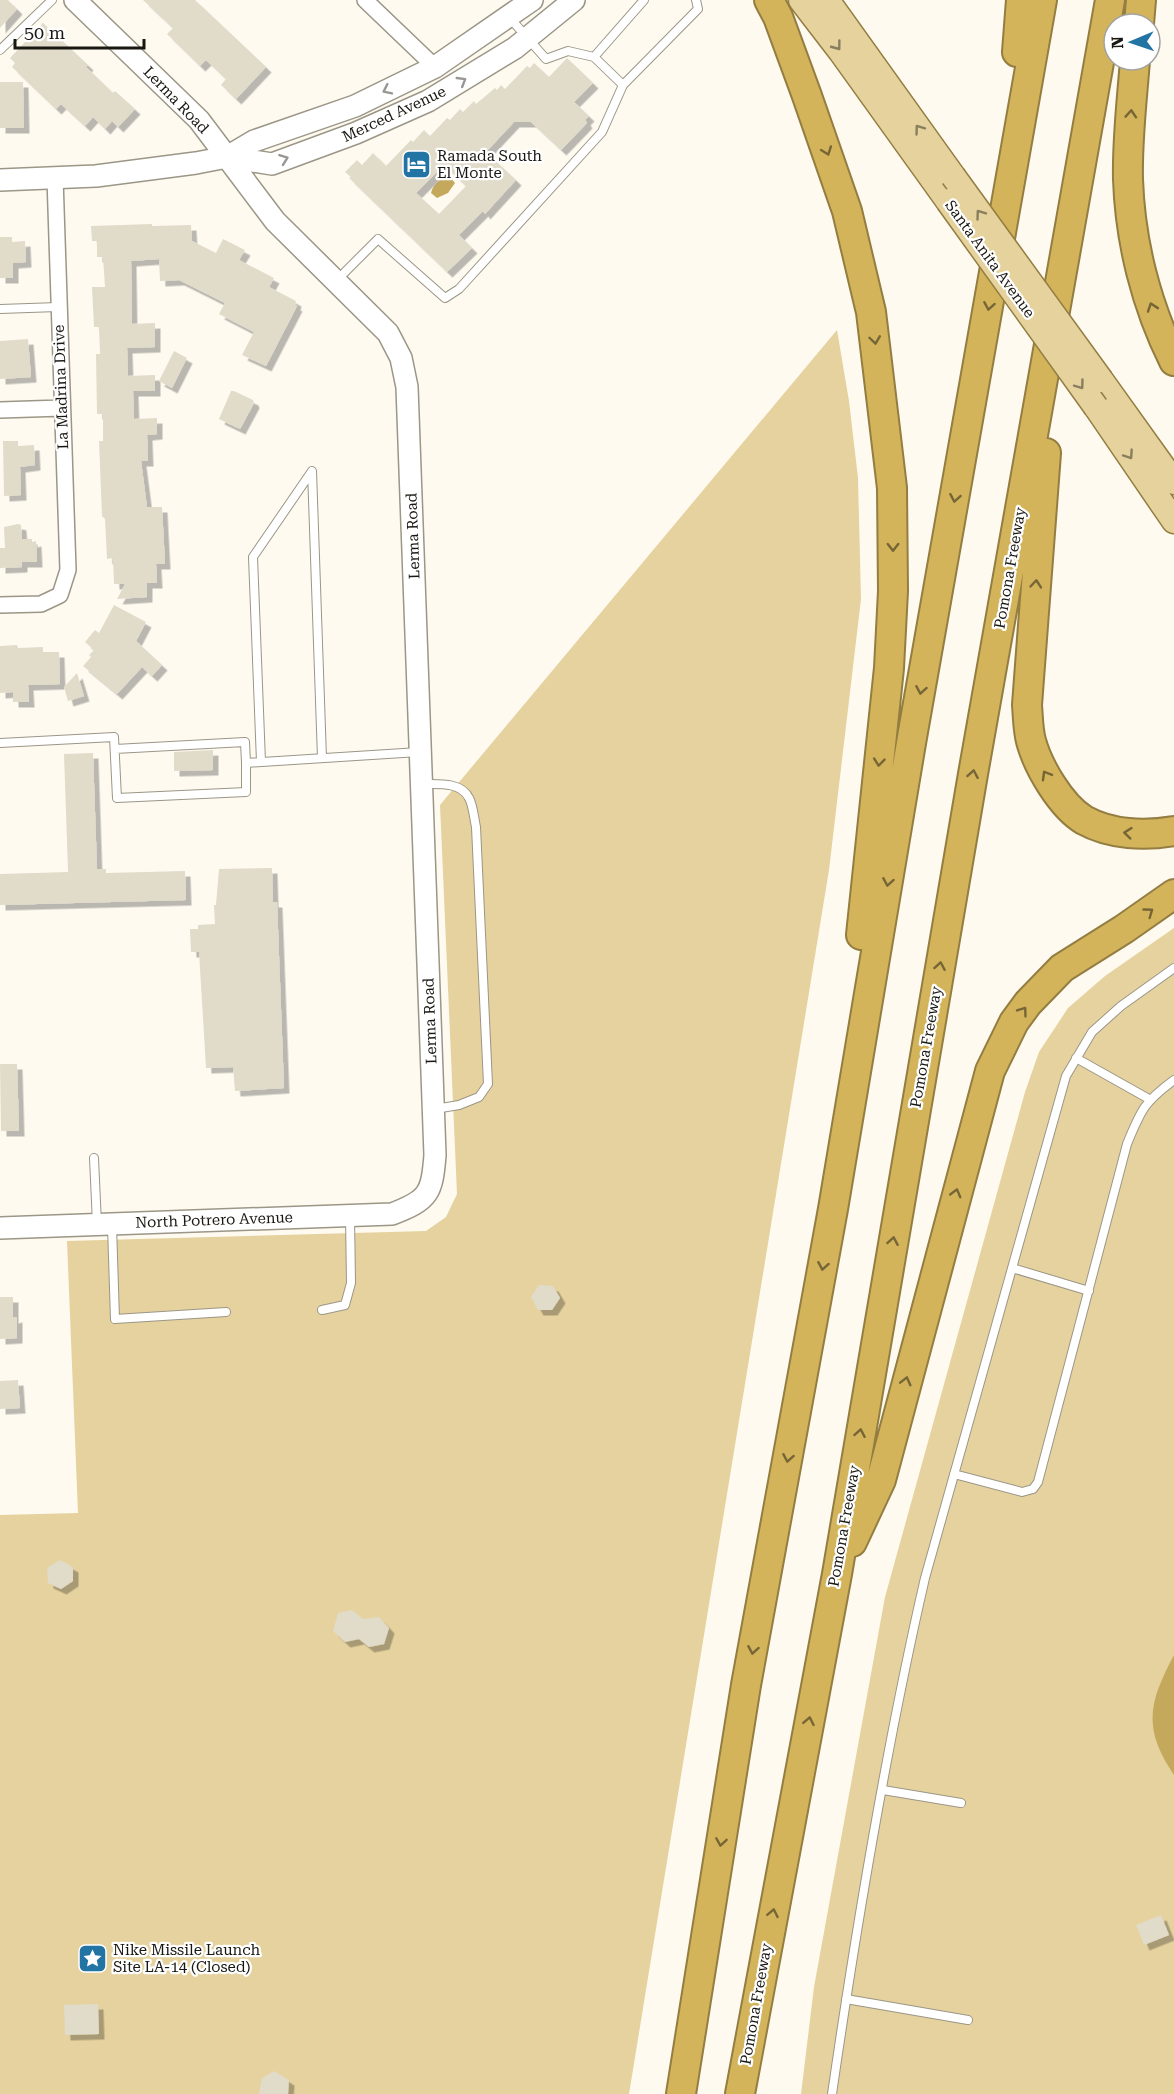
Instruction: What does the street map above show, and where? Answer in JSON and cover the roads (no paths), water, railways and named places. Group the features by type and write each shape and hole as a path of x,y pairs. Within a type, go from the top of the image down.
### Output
{"highway":[{"path":"769,0 778,17 831,161 850,222 871,312 892,488 893,591 889,668 833,1209"},
{"path":"1002,233 1021,0"},
{"path":"681,2094 746,1685 833,1209 911,743 1042,0"},
{"name":"Pomona Freeway","path":"740,2094 837,1574 973,774 1110,0"},
{"path":"1134,72 1128,180 1134,231 1140,271 1174,361"},
{"path":"1060,285 1027,705 1030,740 1044,775 1061,798 1084,819 1117,831 1152,835 1174,831"},
{"path":"837,1574 881,1480 984,1092 1002,1044 1028,1003 1062,968 1174,894"}],"main road":[{"name":"Santa Anita Avenue","path":"801,0 841,52 1096,407 1174,521"},
{"name":"Santa Anita Avenue","path":"827,0 1174,482"}],"street":[{"name":"Lerma Road","path":"75,0 199,120 275,221 388,333 401,358 407,387 434,1109 433,1180 424,1197"},
{"path":"365,0 435,67"},
{"name":"Merced Avenue","path":"0,180 96,176 227,157 254,141 355,106 435,67 532,0"},
{"name":"Merced Avenue","path":"227,157 272,164 356,134 428,102 527,39 574,0"},
{"name":"La Madrina Drive","path":"0,605 41,604 60,595 68,570 55,178"},
{"path":"0,410 62,408"},
{"name":"North Potrero Avenue","path":"0,1228 392,1214 413,1206 424,1197"}],"lane":[{"path":"0,50 52,0"},
{"path":"594,57 644,0"},
{"path":"336,282 378,239 445,298 459,290 602,132 623,85 698,9 696,0"},
{"path":"509,16 546,60 568,51 594,57 623,85"},
{"path":"0,309 58,307"},
{"path":"261,762 253,557 312,471 322,758"},
{"path":"0,743 114,737 117,798 246,792 245,742 115,749"},
{"path":"246,763 421,752"},
{"path":"422,784 440,783 457,787 469,797 476,826 488,1084 479,1097 459,1105 434,1109"},
{"path":"832,2094 883,1790 911,1639 925,1578 1066,1076 1092,1032 1121,1006 1174,968"},
{"path":"1076,1058 1149,1100"},
{"path":"954,1474 1022,1492 1033,1490 1038,1482 1127,1144 1138,1117 1149,1100 1174,1080"},
{"path":"93,1158 104,1225 115,1319 226,1312"},
{"path":"322,1310 345,1305 351,1282 350,1215"},
{"path":"1012,1268 1089,1291"},
{"path":"883,1790 961,1803"},
{"path":"846,2000 968,2020"}],"place":[{"name":"Ramada South El Monte","path":"416,165"},
{"name":"Nike Missile Launch Site LA-14 (Closed)","path":"92,1959"}]}
